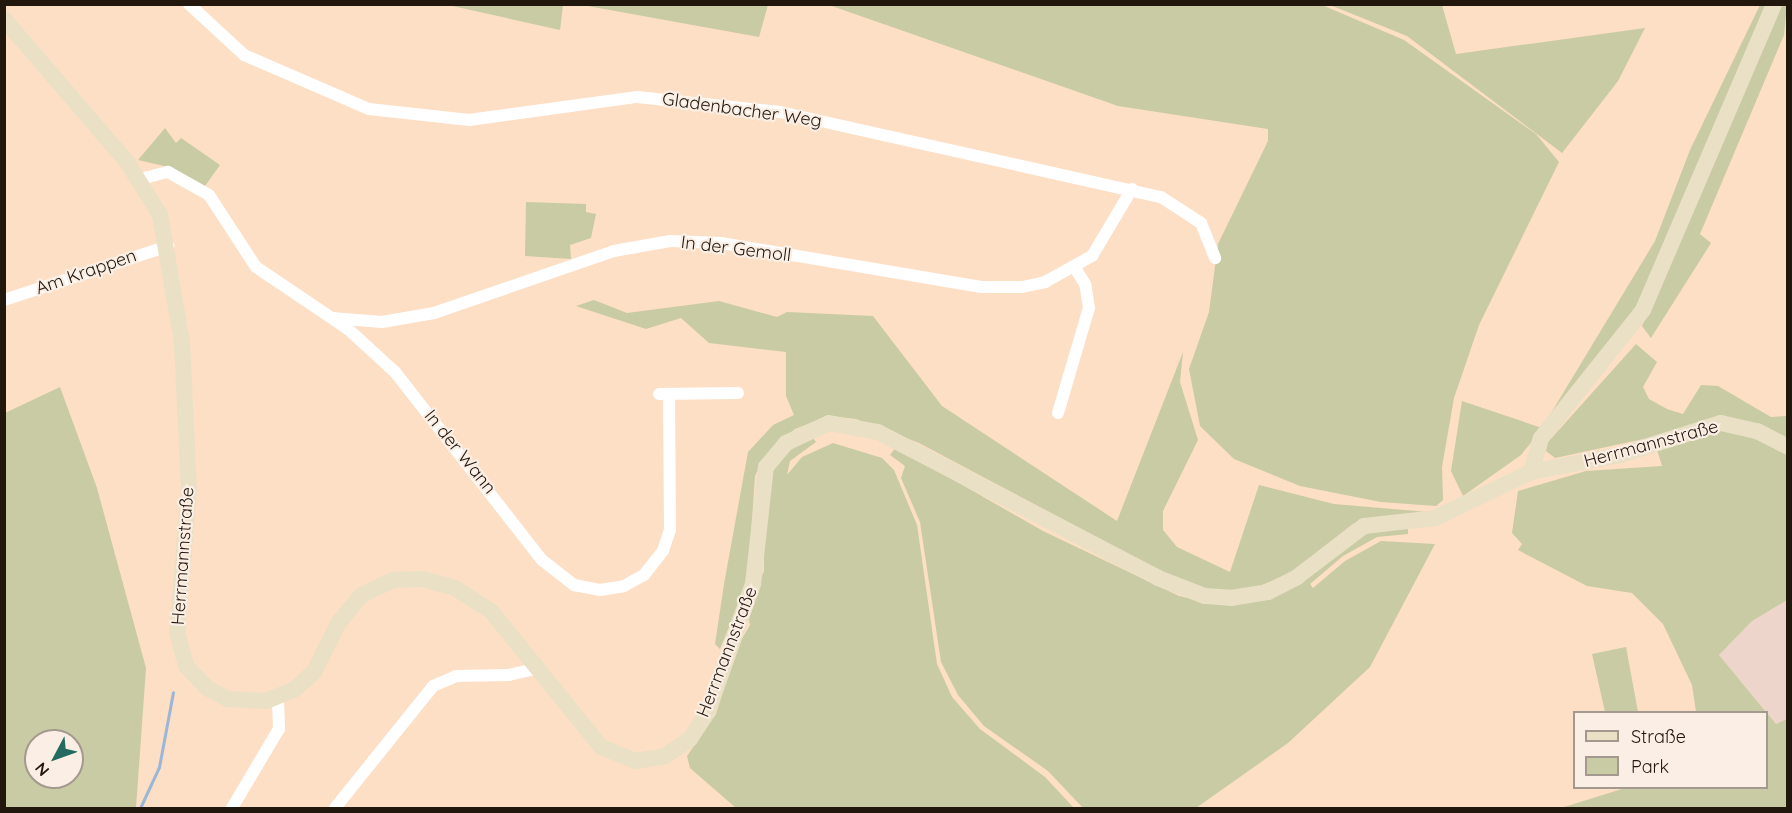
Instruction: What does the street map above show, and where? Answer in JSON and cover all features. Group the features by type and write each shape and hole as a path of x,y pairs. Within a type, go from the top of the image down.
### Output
{"street":[{"name":"Gladenbacher Weg","path":"189,4 244,55 318,90 400,115 469,120 616,98 690,99 791,114 1132,189 1187,211 1208,234 1215,258"},
{"path":"1531,472 1532,453 1541,438 1643,310 1774,4"},
{"name":"Herrmannstraße","path":"4,19 141,179 156,206 168,246 182,342 189,490 176,614 182,657 218,695 244,702 278,698 312,675 357,600 400,579 445,584 475,598 539,668 607,751 650,761 684,745 708,711 753,584 766,467 786,442 829,423 878,432 1047,525 1176,586 1218,598 1268,592 1297,577 1364,526 1435,518 1531,472 1620,455 1720,423 1757,431 1788,447"},
{"name":"In der Wann","path":"141,179 168,172 199,187 220,207 261,271 331,318 395,372 550,569 586,588 617,588 639,579 667,542 664,395 738,393"},
{"name":"In der Gemoll","path":"331,318 382,322 434,313 614,251 670,241 721,243 981,287 1034,284 1075,268 1103,245 1132,189"},
{"name":"Am Krappen","path":"4,300 168,246"},
{"path":"1058,413 1089,308 1085,284 1075,268"},
{"path":"335,808 433,686 456,676 509,675 539,668"},
{"path":"232,808 279,729 278,698"}],"shaded area":[{"path":"1787,600 1787,719 1776,724 1768,711 1765,711 1719,655 1752,621"}],"green space":[{"path":"448,5 563,5 560,30"},
{"path":"582,5 768,5 759,37"},
{"path":"829,5 1322,5 1404,40 1536,134 1559,162 1479,325 1454,398 1442,467 1443,500 1436,506 1381,502 1300,486 1234,459 1200,426 1189,369 1209,312 1218,244 1268,141 1268,129 1118,106"},
{"path":"1330,5 1442,5 1456,54 1645,28 1618,81 1562,153 1407,36"},
{"path":"1760,5 1770,5 1639,309 1521,455 1463,496 1451,471 1462,401 1542,428 1655,241 1690,150"},
{"path":"1782,5 1787,5 1784,35 1700,234 1711,243 1651,338 1642,326"},
{"path":"165,128 176,143 181,138 220,165 205,186 173,168 138,160"},
{"path":"526,202 586,204 586,212 596,214 591,238 570,245 571,259 525,256"},
{"path":"594,300 627,313 719,301 777,317 787,312 873,316 942,406 1117,521 1183,352 1180,382 1198,440 1163,511 1163,530 1177,547 1230,572 1259,485 1334,504 1428,512 1353,524 1290,573 1250,590 1215,592 1187,585 919,443 856,419 829,416 795,429 764,457 755,476 748,581 720,649 715,644 748,452 773,425 794,415 786,396 786,352 709,343 681,318 646,329 576,306"},
{"path":"1636,344 1657,362 1643,387 1649,399 1667,409 1683,414 1701,385 1718,386 1771,417 1787,416 1787,600 1752,621 1719,655 1765,711 1696,711 1692,685 1663,624 1632,593 1587,586 1518,550 1522,544 1512,533 1518,491 1586,471 1662,466 1653,437 1555,458 1546,451 1548,442"},
{"path":"60,387 97,488 146,668 136,808 5,808 5,413"},
{"path":"811,435 816,442 790,461 787,475 802,457 833,443 882,458 894,470 917,525 937,664 952,697 980,729 1045,777 1074,808 736,808 690,768 687,756 716,714 736,649 750,625 747,612 764,571 763,495 777,460"},
{"path":"896,447 1043,531 1179,596 1202,601 1227,605 1365,532 1408,525 1408,534 1377,537 1343,556 1310,584 1313,588 1345,561 1381,541 1435,544 1370,667 1288,743 1196,808 1083,808 1048,771 984,726 958,695 941,662 920,522 901,478 905,466 890,455"},
{"path":"1626,647 1638,711 1605,711 1592,654"},
{"path":"1768,714 1776,724 1787,719 1787,808 1561,808 1622,789 1768,789"}],"waterway":[{"path":"140,808 159,767 173,692"}]}
